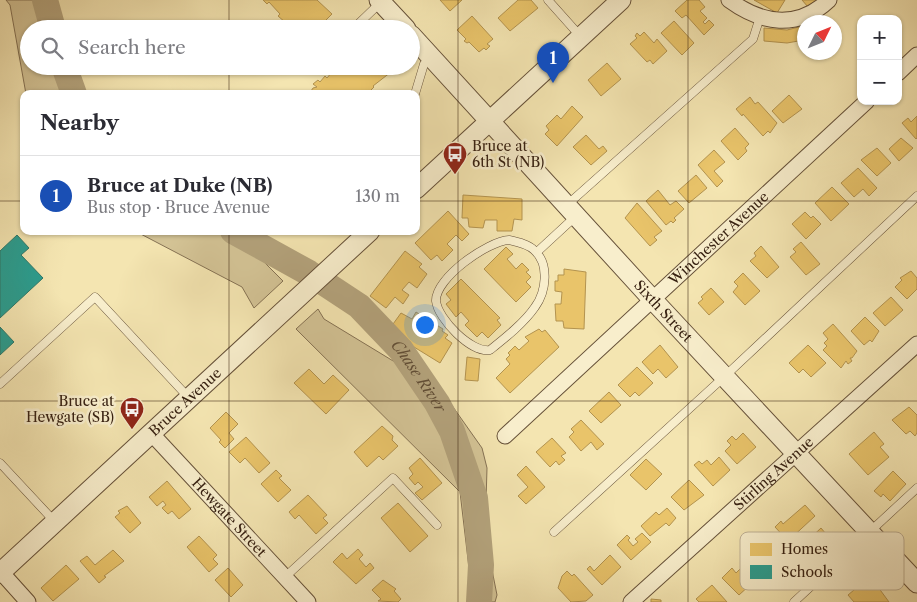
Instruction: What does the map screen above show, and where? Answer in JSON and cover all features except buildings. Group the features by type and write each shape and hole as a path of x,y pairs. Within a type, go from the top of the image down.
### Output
{"street":[{"path":"420,185 621,0"},
{"path":"729,0 740,8 760,17 778,21 794,20 809,15 829,0"},
{"path":"380,1 398,20"},
{"name":"Sixth Street","path":"420,44 652,299 869,532"},
{"path":"902,69 917,56"},
{"name":"Winchester Avenue","path":"505,436 863,105"},
{"name":"Bruce Avenue","path":"0,572 56,523 366,235"},
{"name":"Stirling Avenue","path":"631,602 917,344"},
{"name":"Hewgate Street","path":"151,433 308,602"},
{"name":"Sixth Street","path":"904,569 917,583"},
{"path":"0,572 28,602"}],"lane":[{"path":"548,0 581,36"},
{"path":"362,20 380,1"},
{"path":"537,252 572,211 754,39 760,17"},
{"path":"416,90 424,64 431,56"},
{"path":"554,532 917,196"},
{"path":"501,241 519,243 537,252 542,261 544,279 535,308 490,350 471,346 462,339 438,309 436,300 440,288 482,249 501,241"},
{"path":"0,384 95,297 190,398"},
{"path":"0,464 56,523"},
{"path":"285,577 393,478 437,525"},
{"path":"869,532 917,488"},
{"path":"794,602 807,590"}],"shaded area":[{"path":"6,0 51,0 57,20 20,20 20,61 10,5"},
{"path":"23,75 73,75 76,90 25,90"},
{"path":"143,235 232,235 254,252 283,281 254,308 242,287"},
{"path":"318,309 324,319 441,390 482,448 487,468 485,535 497,595 495,602 473,602 460,492 296,329"}],"waterway":[{"name":"Chase River","path":"45,0 51,20"},
{"name":"Chase River","path":"67,75 73,90"},
{"name":"Chase River","path":"240,235 309,273 359,306 401,350 437,403 452,431 475,498 481,565 479,602"}],"place":[{"name":"Bruce at Duke (NB)","path":"553,83"},
{"name":"Bruce at 6th St (NB)","path":"455,175"},
{"name":"Bruce at Hewgate (SB)","path":"132,430"}]}
